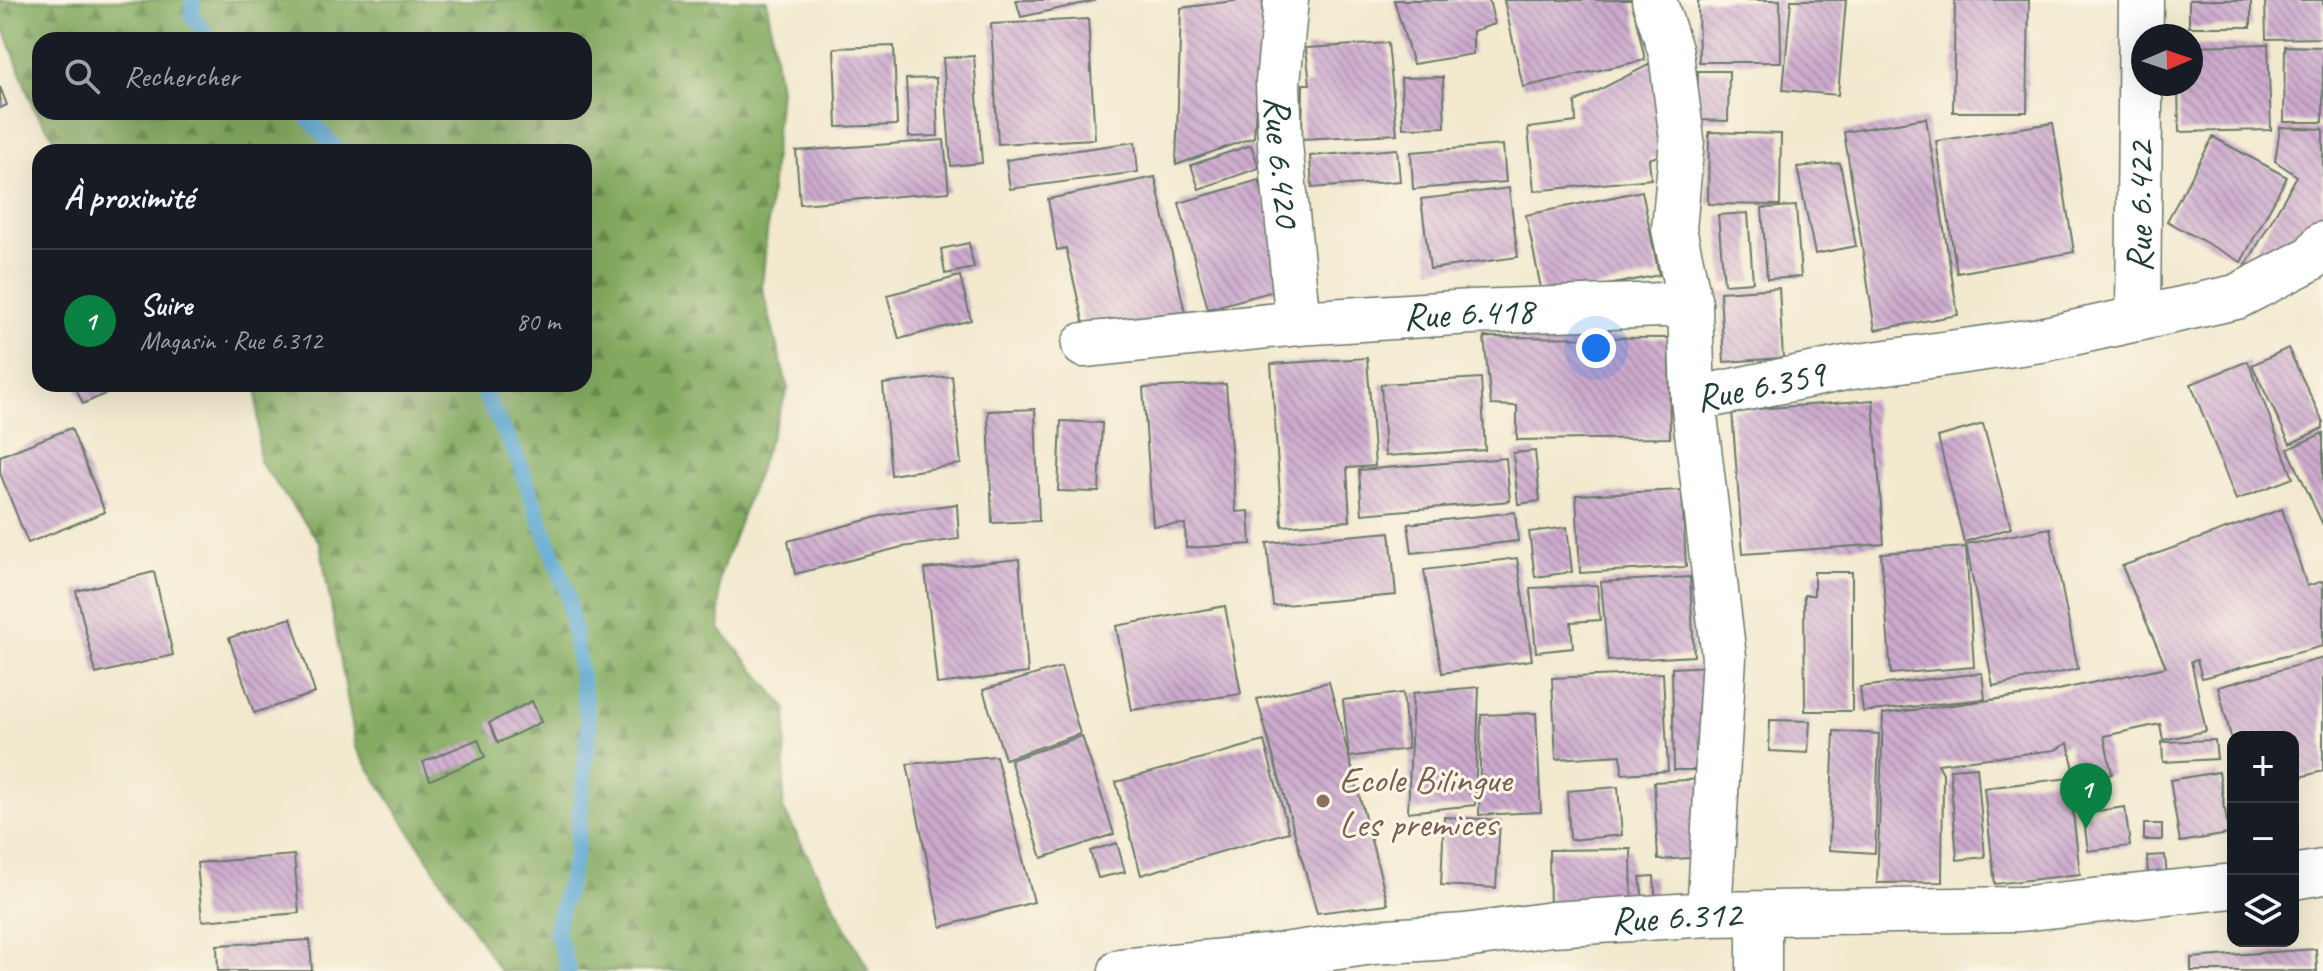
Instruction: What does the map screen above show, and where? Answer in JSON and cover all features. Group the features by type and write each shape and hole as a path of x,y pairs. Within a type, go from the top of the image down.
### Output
{"street":[{"name":"Rue 6.420","path":"1286,0 1278,82 1279,113 1298,323"},
{"path":"1654,0 1671,53 1682,140 1674,229 1690,304 1693,399"},
{"name":"Rue 6.422","path":"2138,319 2141,0"},
{"name":"Rue 6.359","path":"1709,914 1724,657 1693,399 1845,368 2041,340 2236,297 2312,258 2323,244"},
{"name":"Rue 6.418","path":"1084,345 1298,323 1471,312 1690,304"},
{"path":"2299,876 2323,872"},
{"name":"Rue 6.312","path":"1121,971 1276,956 1373,942 1463,953 1552,924 1709,914 2020,909 2227,887"},
{"path":"1759,914 1759,971"}],"green space":[{"path":"0,0 767,0 780,90 762,287 788,389 719,578 720,629 787,709 783,809 869,971 500,971 356,748 320,543 259,461 257,392 592,392 592,144 58,144 42,120 592,120 592,32 32,32 32,104 0,17"}],"building":[{"path":"1016,0 1093,0 1094,1 1021,17"},
{"path":"1263,0 1254,137 1176,165 1181,8"},
{"path":"1394,0 1489,0 1495,24 1473,31 1473,54 1413,64"},
{"path":"1504,0 1632,0 1645,60 1523,87"},
{"path":"1698,0 1780,0 1781,62 1699,62"},
{"path":"1791,0 1846,0 1838,95 1783,90"},
{"path":"1955,0 2029,0 2027,112 1953,112"},
{"path":"2189,0 2251,0 2251,27 2189,24"},
{"path":"2265,0 2323,0 2323,38 2266,39"},
{"path":"1088,19 1095,139 998,144 991,24"},
{"path":"1388,43 1397,134 1302,139 1303,84 1310,84 1306,48"},
{"path":"2268,44 2271,130 2179,132 2178,96 2203,96 2203,46"},
{"path":"894,46 897,125 837,127 834,48"},
{"path":"2285,46 2323,47 2323,122 2284,122"},
{"path":"974,56 982,163 951,166 943,58"},
{"path":"1662,58 1673,151 1649,159 1651,179 1534,191 1528,128 1576,122 1575,102"},
{"path":"1698,71 1729,71 1728,121 1697,120"},
{"path":"1443,77 1445,127 1403,128 1401,78"},
{"path":"936,78 938,136 909,137 906,79"},
{"path":"0,87 7,105 0,108"},
{"path":"1926,118 1958,315 1875,330 1844,132"},
{"path":"2053,123 2074,252 1957,273 1936,141"},
{"path":"2280,127 2323,129 2323,228 2265,271 2245,267 2297,176 2275,161"},
{"path":"1709,132 1781,134 1780,205 1708,204"},
{"path":"2213,137 2287,177 2241,262 2167,221"},
{"path":"944,140 949,192 800,204 796,151"},
{"path":"1135,142 1138,172 1010,189 1006,160"},
{"path":"1251,145 1259,168 1199,189 1191,165"},
{"path":"1503,145 1506,182 1413,189 1411,152"},
{"path":"1397,149 1400,181 1312,188 1310,156"},
{"path":"1840,163 1856,246 1815,254 1797,167"},
{"path":"1155,177 1186,317 1088,342 1066,248 1057,250 1048,199"},
{"path":"1259,180 1288,287 1208,309 1179,203"},
{"path":"1509,188 1518,257 1430,269 1421,199"},
{"path":"1642,191 1659,275 1543,298 1526,215"},
{"path":"1796,206 1801,277 1767,279 1762,208"},
{"path":"1748,213 1753,282 1724,284 1718,215"},
{"path":"969,243 974,268 945,274 941,249"},
{"path":"960,276 971,320 899,339 887,295"},
{"path":"1779,288 1783,358 1724,362 1720,292"},
{"path":"1484,337 1669,338 1670,438 1517,440 1517,406 1491,405"},
{"path":"2288,348 2323,422 2323,428 2290,444 2252,365"},
{"path":"1367,358 1375,466 1347,468 1350,521 1282,526 1271,364"},
{"path":"2248,361 2293,478 2236,500 2191,384"},
{"path":"952,376 961,464 891,475 883,384"},
{"path":"1481,378 1485,450 1385,456 1381,384"},
{"path":"1226,384 1236,512 1249,511 1251,544 1186,548 1185,524 1153,526 1143,388"},
{"path":"78,392 109,392 83,404"},
{"path":"1873,400 1884,544 1743,554 1732,411"},
{"path":"1035,409 1039,521 992,523 988,411"},
{"path":"1061,421 1102,423 1099,492 1058,491"},
{"path":"1983,424 2011,528 1964,542 1938,437"},
{"path":"71,428 105,512 28,543 0,473 0,456"},
{"path":"2323,433 2323,525 2288,449"},
{"path":"1535,451 1540,501 1518,504 1513,453"},
{"path":"1506,458 1510,501 1362,514 1359,470"},
{"path":"1682,490 1686,567 1580,573 1576,495"},
{"path":"957,504 959,539 902,547 795,574 788,541 892,513"},
{"path":"2282,509 2307,586 2323,581 2323,646 2202,678 2197,660 2191,661 2206,731 2163,740 2160,724 2104,736 2112,774 2077,783 2068,743 2055,750 1938,764 1943,773 1942,882 1877,883 1883,714 2044,693 2166,667 2122,566"},
{"path":"1515,512 1518,541 1412,553 1408,524"},
{"path":"1567,527 1572,572 1535,577 1529,532"},
{"path":"2050,528 2078,669 1993,686 1966,544"},
{"path":"1390,532 1396,595 1273,606 1267,543"},
{"path":"1966,547 1974,667 1891,674 1881,553"},
{"path":"1517,558 1532,660 1442,673 1424,570"},
{"path":"1019,559 1028,673 937,684 925,569"},
{"path":"154,572 173,655 96,674 76,591"},
{"path":"1814,572 1852,572 1852,711 1805,711 1804,595 1814,595"},
{"path":"1690,577 1694,656 1608,661 1601,582"},
{"path":"1597,585 1600,620 1571,622 1573,648 1536,652 1530,588"},
{"path":"1225,606 1241,694 1132,710 1116,626"},
{"path":"291,618 315,693 254,713 229,638"},
{"path":"2323,658 2323,771 2299,777 2299,731 2229,731 2218,687"},
{"path":"1711,666 1714,770 1674,770 1672,668"},
{"path":"1061,667 1080,734 1005,759 983,690"},
{"path":"1663,673 1668,771 1622,774 1621,755 1556,759 1552,678"},
{"path":"1982,673 1985,699 1863,712 1860,687"},
{"name":"Ecole Bilingue Les premices","path":"1329,682 1388,904 1317,913 1257,699"},
{"path":"1479,687 1475,805 1408,812 1413,693"},
{"path":"1403,693 1408,749 1349,757 1343,700"},
{"path":"532,701 541,722 498,743 489,723"},
{"path":"1536,713 1541,812 1479,815 1481,715"},
{"path":"1770,720 1810,721 1808,753 1769,751"},
{"path":"1834,731 1879,734 1875,853 1829,850"},
{"path":"1082,736 1114,834 1042,858 1010,760"},
{"path":"478,739 485,757 430,780 423,762"},
{"path":"2215,740 2217,759 2163,762 2162,742"},
{"path":"1264,741 1289,832 1141,875 1116,782"},
{"path":"996,756 1034,902 941,927 907,764"},
{"path":"1977,767 1985,857 1957,860 1950,769"},
{"path":"2219,772 2227,834 2180,842 2170,780"},
{"path":"2069,778 2080,874 1995,884 1984,788"},
{"path":"1701,779 1706,857 1658,860 1654,782"},
{"path":"1618,787 1622,835 1570,840 1567,791"},
{"path":"2125,807 2130,846 2088,851 2083,813"},
{"path":"1444,817 1500,820 1496,888 1441,885"},
{"path":"2144,824 2162,824 2162,840 2144,840"},
{"path":"1117,843 1125,872 1098,878 1090,851"},
{"path":"1631,849 1632,913 1550,914 1549,850"},
{"path":"294,855 299,913 202,921 197,863"},
{"path":"2165,855 2167,877 2148,879 2147,856"},
{"path":"1654,876 1656,907 1644,908 1640,877"},
{"path":"310,940 312,971 218,971 217,945"},
{"path":"2316,949 2317,971 2191,971 2191,958"}],"waterway":[{"path":"193,0 192,16 205,32"},
{"path":"310,120 332,144"},
{"path":"483,392 516,455 567,591 589,726 576,853 556,930 569,971"}],"place":[{"name":"Ecole Bilingue Les premices","path":"1323,801"},
{"name":"Suire","path":"2086,829"}]}
